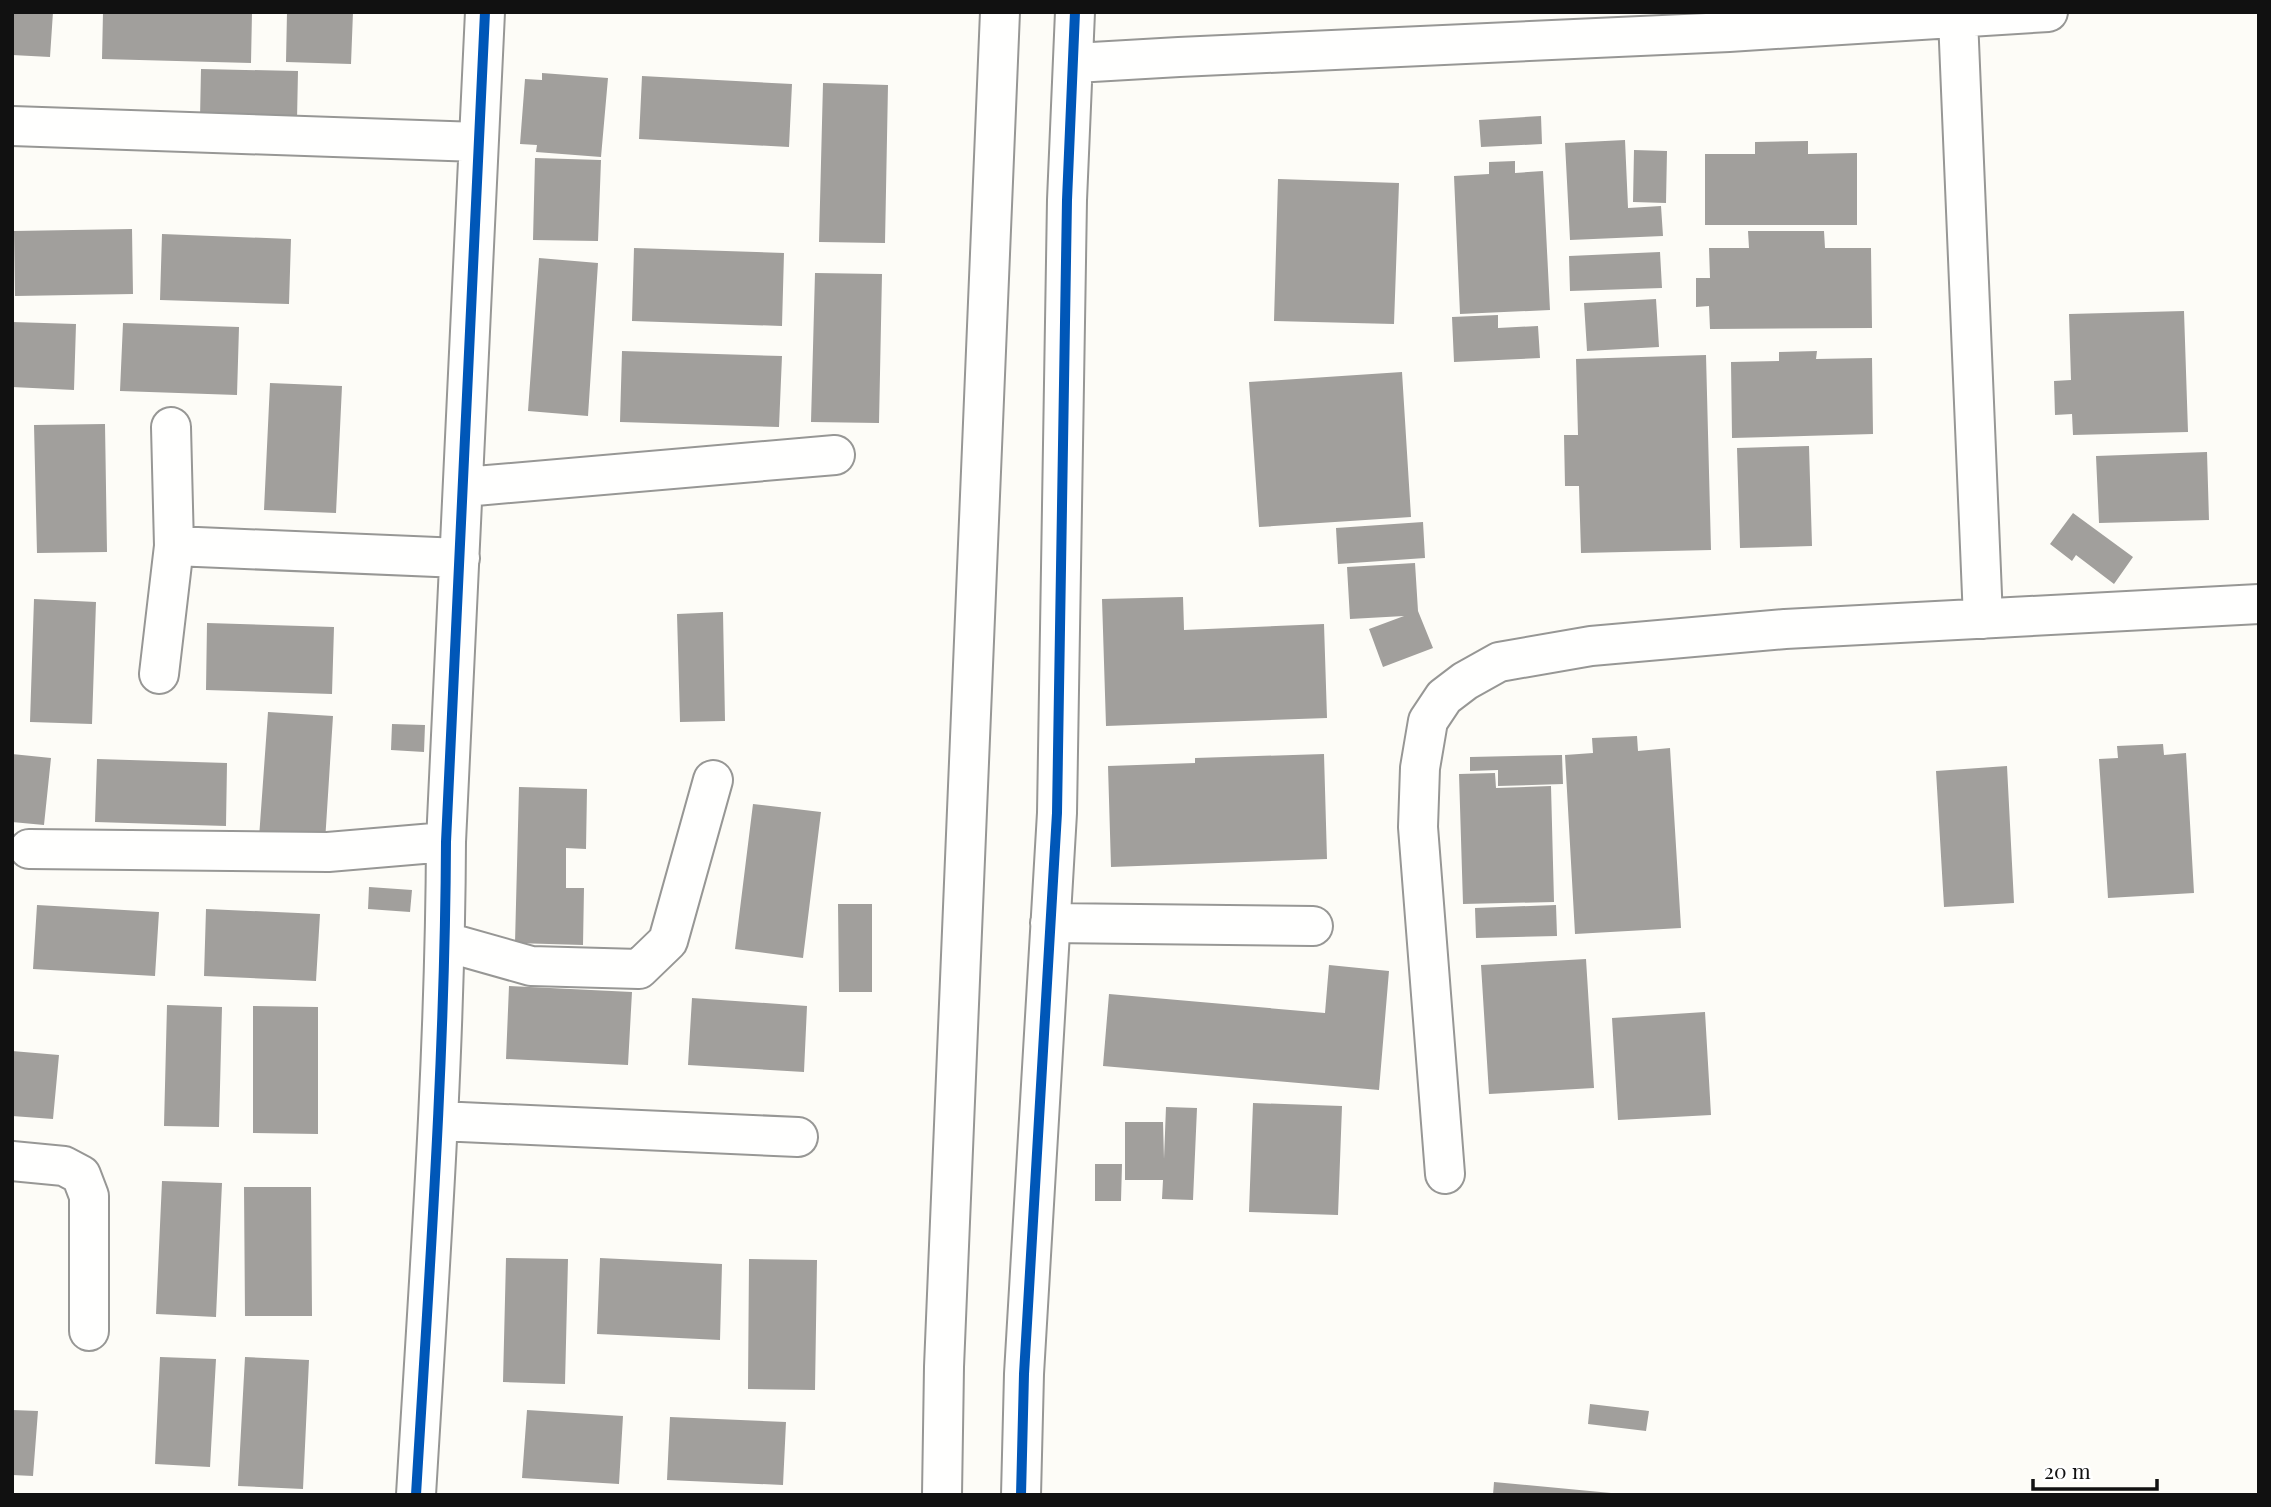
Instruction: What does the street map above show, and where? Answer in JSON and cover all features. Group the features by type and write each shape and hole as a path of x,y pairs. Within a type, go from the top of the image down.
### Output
{"street":[{"path":"416,1495 439,1121 446,942 446,842 485,12"},
{"path":"942,1495 1000,12"},
{"path":"1021,1495 1024,1374 1057,813 1067,200 1076,12"},
{"path":"1075,63 1729,32 2048,12"},
{"path":"1958,18 1983,618"},
{"path":"12,126 478,142"},
{"path":"159,674 174,546 172,428"},
{"path":"464,487 835,456"},
{"path":"174,546 460,558"},
{"path":"1445,1174 1418,827 1420,768 1428,721 1444,697 1465,681 1499,662 1591,646 1785,629 2259,604"},
{"path":"446,942 531,966 639,969 668,941 713,780"},
{"path":"29,849 328,852 446,842"},
{"path":"1050,923 1313,926"},
{"path":"439,1121 798,1136"},
{"path":"12,1161 64,1166 81,1175 89,1196 89,1331"}],"building":[{"path":"12,12 53,12 50,57 12,55"},
{"path":"103,12 252,12 251,63 102,59"},
{"path":"287,12 353,12 351,64 286,62"},
{"path":"201,69 298,71 297,120 200,118"},
{"path":"542,73 608,78 601,157 536,152 537,145 520,144 525,79 542,80"},
{"path":"642,76 792,84 789,147 639,139"},
{"path":"823,83 888,85 885,243 819,242"},
{"path":"1541,116 1542,144 1481,147 1479,120"},
{"path":"1625,140 1628,208 1661,206 1663,236 1570,240 1565,143"},
{"path":"1808,141 1808,154 1857,153 1857,225 1705,225 1705,154 1755,154 1755,142"},
{"path":"1634,150 1667,151 1666,203 1633,202"},
{"path":"535,158 601,160 598,241 533,240"},
{"path":"1515,161 1515,173 1543,171 1550,310 1460,314 1454,176 1489,174 1489,162"},
{"path":"1278,179 1399,183 1394,324 1274,321"},
{"path":"132,229 133,294 15,296 14,231"},
{"path":"1748,231 1824,231 1825,248 1871,248 1872,328 1710,329 1709,306 1696,307 1696,278 1710,278 1709,248 1749,248"},
{"path":"162,234 291,239 289,304 160,300"},
{"path":"634,248 784,253 782,326 632,321"},
{"path":"1660,252 1662,288 1570,291 1569,256"},
{"path":"539,258 598,263 588,416 528,411"},
{"path":"815,273 882,274 879,423 811,422"},
{"path":"1656,299 1659,347 1587,351 1584,303"},
{"path":"2184,311 2188,432 2073,435 2072,414 2055,415 2054,381 2071,380 2069,314"},
{"path":"1498,315 1498,328 1538,326 1540,358 1454,362 1452,317"},
{"path":"12,322 76,324 74,390 12,387"},
{"path":"123,323 239,327 237,395 120,391"},
{"path":"622,351 782,356 779,427 620,422"},
{"path":"1817,351 1816,359 1872,358 1873,434 1732,438 1731,362 1779,361 1779,352"},
{"path":"1706,355 1711,550 1581,553 1579,486 1565,486 1564,435 1578,435 1576,359"},
{"path":"1402,372 1411,517 1259,527 1249,382"},
{"path":"270,383 342,386 336,513 264,510"},
{"path":"105,424 107,552 37,553 34,425"},
{"path":"1809,446 1812,546 1740,548 1737,448"},
{"path":"2207,452 2209,520 2099,523 2096,456"},
{"path":"2073,513 2133,557 2114,584 2076,555 2072,561 2050,544"},
{"path":"1423,522 1425,558 1338,564 1336,528"},
{"path":"1415,563 1418,611 1433,648 1383,667 1369,629 1404,616 1350,619 1347,567"},
{"path":"1183,597 1184,630 1324,624 1327,718 1106,726 1102,599"},
{"path":"34,599 96,602 92,724 30,722"},
{"path":"723,612 725,721 680,722 677,614"},
{"path":"207,623 334,627 332,694 206,690"},
{"path":"268,712 333,716 325,842 259,838"},
{"path":"392,724 425,725 424,752 391,750"},
{"path":"1637,736 1638,751 1670,748 1681,928 1575,934 1565,755 1593,753 1592,738"},
{"path":"2163,744 2164,755 2186,753 2194,893 2108,898 2099,759 2118,758 2117,746"},
{"path":"12,754 51,758 44,825 12,822"},
{"path":"1324,754 1327,859 1111,867 1108,766 1195,763 1195,758"},
{"path":"1562,755 1563,784 1498,786 1498,770 1470,771 1470,757"},
{"path":"97,759 227,763 226,826 95,822"},
{"path":"2007,766 2014,903 1944,907 1936,771"},
{"path":"1495,773 1496,788 1551,786 1554,902 1463,904 1459,774"},
{"path":"519,787 587,789 586,849 566,848 566,888 584,888 583,945 515,943"},
{"path":"753,804 821,812 803,958 735,949"},
{"path":"369,887 412,890 410,912 368,909"},
{"path":"838,904 872,904 872,992 839,992"},
{"path":"37,905 159,912 155,976 33,969"},
{"path":"1556,905 1557,936 1476,938 1475,908"},
{"path":"206,909 320,914 316,981 204,976"},
{"path":"1586,959 1594,1088 1489,1094 1481,965"},
{"path":"1329,965 1389,971 1379,1090 1103,1066 1109,994 1325,1013"},
{"path":"509,986 632,992 628,1065 506,1059"},
{"path":"692,998 807,1006 804,1072 688,1065"},
{"path":"167,1005 222,1007 219,1127 164,1126"},
{"path":"253,1006 318,1007 318,1134 253,1133"},
{"path":"1705,1012 1711,1115 1618,1120 1612,1018"},
{"path":"12,1051 59,1055 53,1119 12,1116"},
{"path":"1253,1103 1342,1106 1338,1215 1249,1212"},
{"path":"1166,1107 1197,1108 1193,1200 1162,1199 1163,1180 1125,1180 1125,1122 1163,1122 1164,1159"},
{"path":"1095,1164 1122,1164 1121,1201 1095,1201"},
{"path":"162,1181 222,1183 216,1317 156,1314"},
{"path":"244,1187 311,1187 312,1316 245,1316"},
{"path":"506,1258 568,1259 565,1384 503,1382"},
{"path":"600,1258 722,1264 720,1340 597,1334"},
{"path":"749,1259 817,1260 815,1390 748,1389"},
{"path":"160,1357 216,1359 210,1467 155,1464"},
{"path":"245,1357 309,1360 303,1489 238,1486"},
{"path":"1590,1404 1649,1411 1646,1431 1588,1424"},
{"path":"12,1410 38,1411 33,1476 12,1475"},
{"path":"527,1410 623,1416 619,1484 522,1478"},
{"path":"670,1417 786,1422 783,1485 667,1480"},
{"path":"1494,1482 1611,1493 1611,1495 1493,1495"}],"cycle path":[{"path":"416,1495 439,1087 446,842 485,12"},
{"path":"1021,1495 1024,1374 1057,813 1067,200 1075,12"}]}
